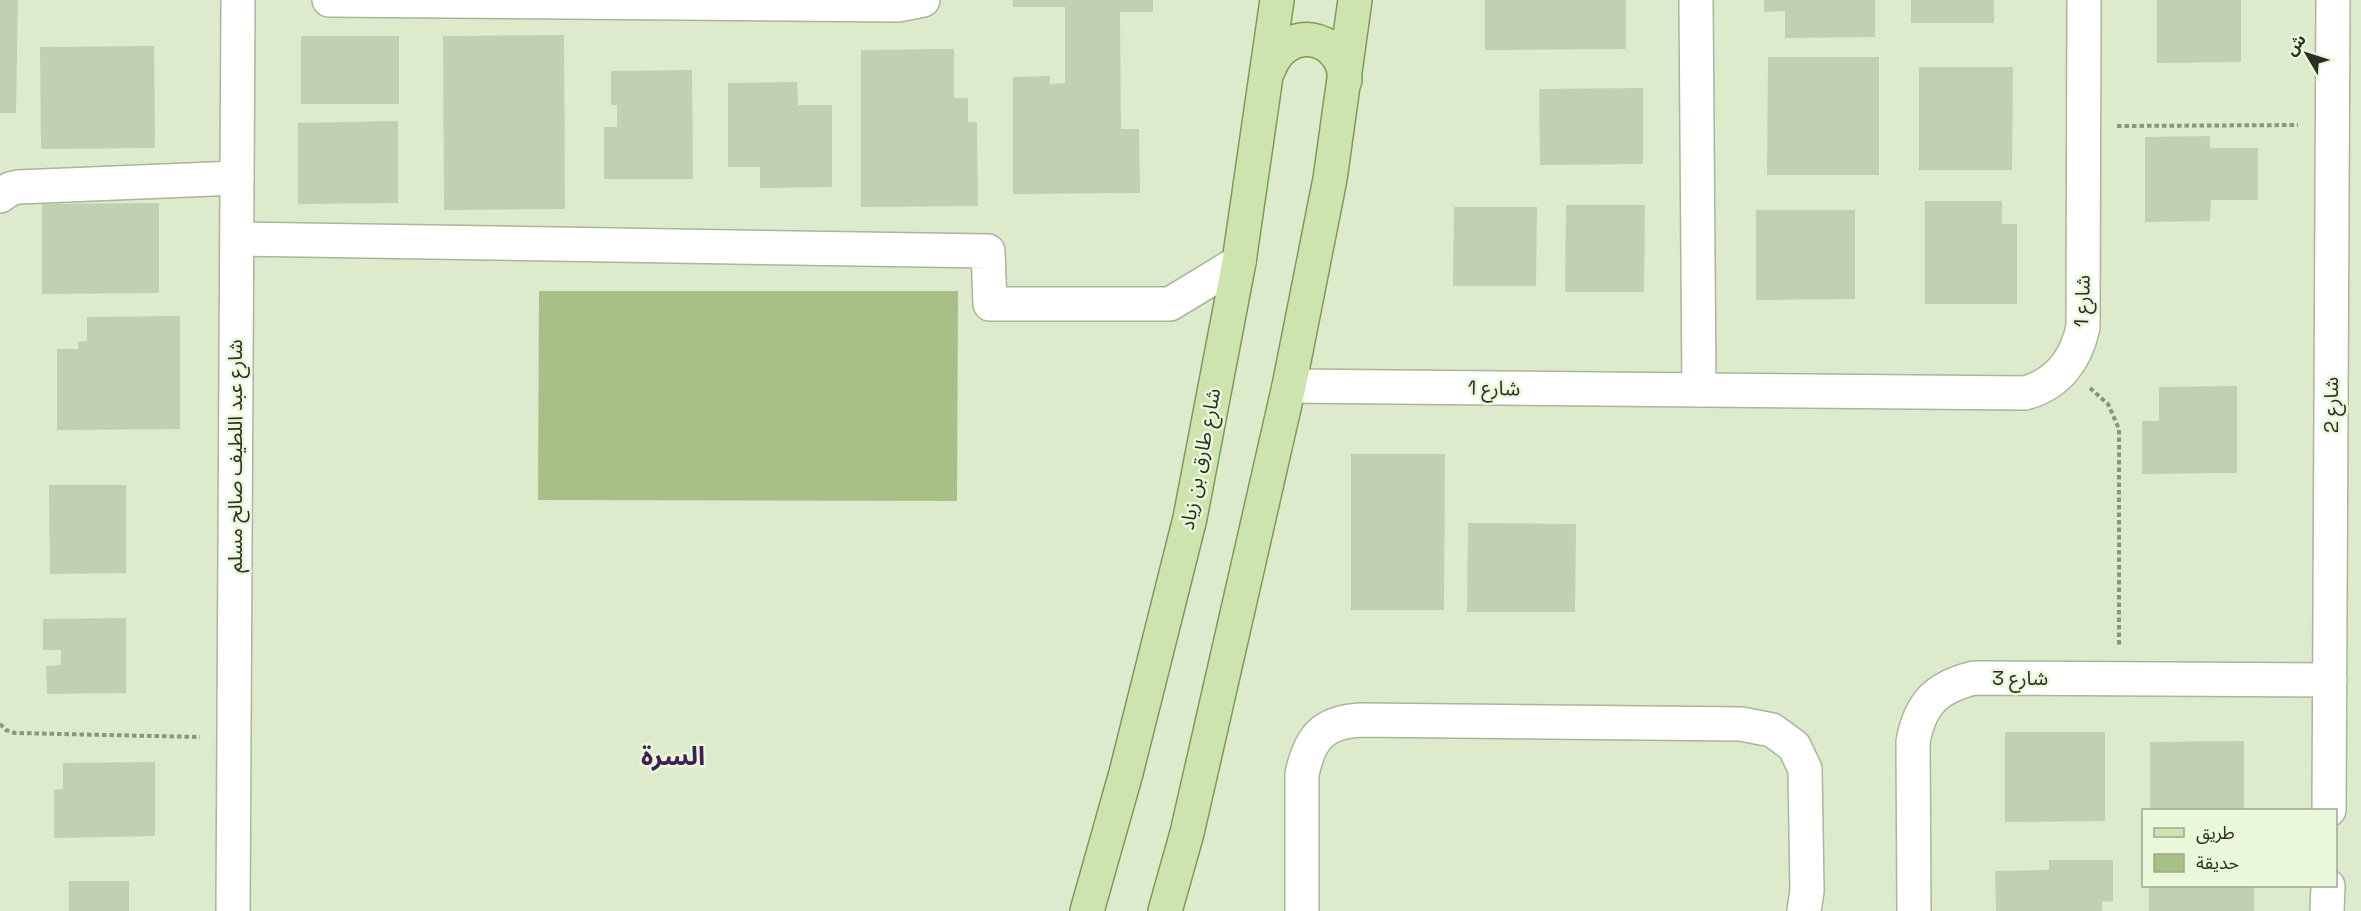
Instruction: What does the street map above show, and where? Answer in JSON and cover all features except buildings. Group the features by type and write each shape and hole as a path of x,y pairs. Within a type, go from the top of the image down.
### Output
{"main road":[{"name":"شارع طارق بن زياد","path":"1087,911 1126,773 1190,518 1239,262 1278,0"},
{"path":"1166,911 1189,822 1289,387 1330,179 1355,0"},
{"path":"1269,69 1272,60 1283,47 1291,42 1308,39 1325,44 1332,49 1342,63 1345,80"}],"street":[{"name":"شارع عبد اللطيف صالح مسلم","path":"233,911 238,0"},
{"path":"329,0 898,4 923,0"},
{"path":"1696,0 1699,390"},
{"name":"شارع 1","path":"1289,387 2025,393 2047,385 2066,366 2080,342 2084,327 2084,0"},
{"name":"شارع 2","path":"2329,809 2332,0"},
{"path":"0,196 18,187 237,178"},
{"path":"237,239 988,251 990,304 1170,304 1239,262"},
{"name":"شارع 3","path":"1914,911 1912,742 1915,729 1927,704 1934,696 1951,685 1974,678 2330,680"},
{"path":"1302,911 1302,774 1305,760 1312,745 1328,726 1344,721 1361,720 1741,724 1772,730 1794,746 1805,769 1807,891 1804,911"},
{"path":"2327,911 2328,887"}],"path":[{"path":"2084,126 2332,125"},
{"path":"2066,366 2108,404 2120,429 2118,679"},
{"path":"0,724 6,730 15,733 234,738"}],"green space":[{"path":"539,291 958,291 957,501 538,500"}],"district":[{"name":"السرة","path":"673,756"}]}
